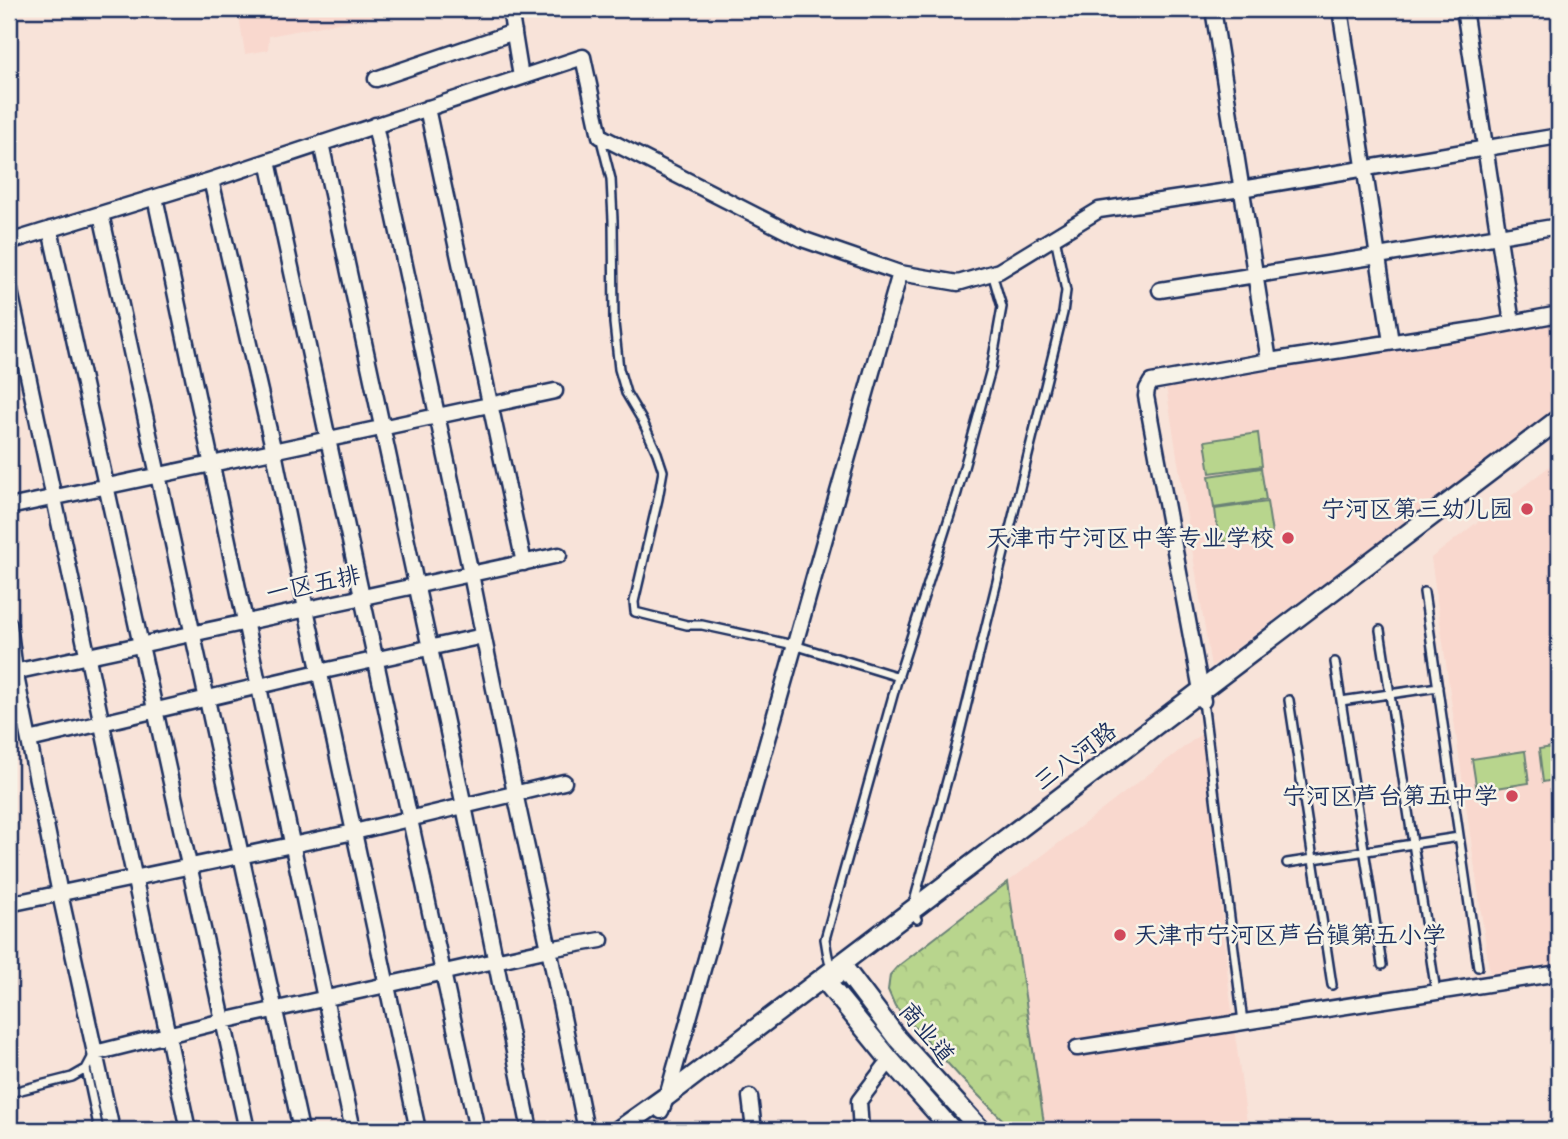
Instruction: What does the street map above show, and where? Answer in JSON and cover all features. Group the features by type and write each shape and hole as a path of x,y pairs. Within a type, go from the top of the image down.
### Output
{"street":[{"path":"510,9 521,77"},
{"path":"1213,9 1269,361"},
{"path":"1340,9 1391,342"},
{"path":"1465,9 1512,323"},
{"path":"376,79 514,32"},
{"path":"9,242 211,180 583,57 600,136 802,239 900,274 958,283 999,271 1099,211 1559,136"},
{"path":"427,108 524,563"},
{"path":"375,125 586,1130"},
{"path":"321,144 464,806 530,1130"},
{"path":"268,161 477,1130"},
{"path":"211,180 274,452 418,1130"},
{"path":"155,197 353,1130"},
{"path":"101,214 301,1130"},
{"path":"1160,290 1559,226"},
{"path":"50,229 247,1130"},
{"path":"664,1103 900,274"},
{"path":"9,286 54,498 82,657 101,723 188,1130"},
{"path":"1202,696 1146,396 1151,382 1559,314"},
{"path":"9,507 555,391"},
{"name":"三八河路","path":"619,1130 664,1103 836,976 1559,419"},
{"name":"三八河路","path":"1202,696 1559,433"},
{"name":"一区五排","path":"12,672 559,555"},
{"path":"9,624 12,672 29,740 112,1130"},
{"path":"29,740 319,671 483,636"},
{"path":"9,904 354,832 564,782"},
{"path":"94,1053 223,1021 601,940"},
{"path":"1077,1048 1559,973"},
{"name":"商业道","path":"836,976 890,1060 952,1130"},
{"name":"商业道","path":"836,976 981,1130"},
{"path":"861,1130 859,1101 890,1060"},
{"path":"750,1097 754,1130"},
{"name":"三八河路","path":"635,1130 664,1103"}],"lane":[{"path":"600,136 611,179 614,323 619,369 626,393 642,420 663,471 634,602 635,611 687,625 702,625 794,645 898,677"},
{"path":"915,914 1063,313 1066,291 1055,237"},
{"path":"836,976 825,939 898,677 957,493 991,369 1002,307 992,273"},
{"path":"1424,592 1478,967"},
{"path":"1380,629 1436,992"},
{"path":"1335,662 1382,965"},
{"path":"1341,701 1438,687"},
{"path":"1202,696 1243,1022"},
{"path":"1289,700 1332,985"},
{"path":"1287,863 1459,837"},
{"path":"9,1093 72,1077 86,1069 94,1053"},
{"path":"86,1069 99,1130"}],"shaded area":[{"path":"238,9 411,9 269,36 268,50 245,54"},
{"name":"天津市宁河区中等专业学校","path":"1559,323 1559,408 1211,667 1166,387"},
{"name":"宁河区芦台第五中学","path":"1559,459 1559,965 1490,975 1431,558"},
{"name":"天津市宁河区芦台镇第五小学","path":"1205,731 1229,989 1248,1130 1045,1130 1008,882"}],"green space":[{"path":"1258,433 1262,466 1210,473 1205,441"},
{"path":"1261,468 1266,500 1214,508 1209,476"},
{"path":"1267,502 1272,534 1219,542 1215,509"},
{"path":"1559,746 1559,779 1543,782 1539,749"},
{"path":"1525,751 1529,783 1477,791 1472,759"},
{"path":"1008,882 1045,1130 1013,1130 895,1006 888,990 890,975 897,967"}],"place":[{"name":"宁河区第三幼儿园","path":"1527,509"},
{"name":"天津市宁河区中等专业学校","path":"1288,538"},
{"name":"宁河区芦台第五中学","path":"1512,796"},
{"name":"天津市宁河区芦台镇第五小学","path":"1120,935"}]}
